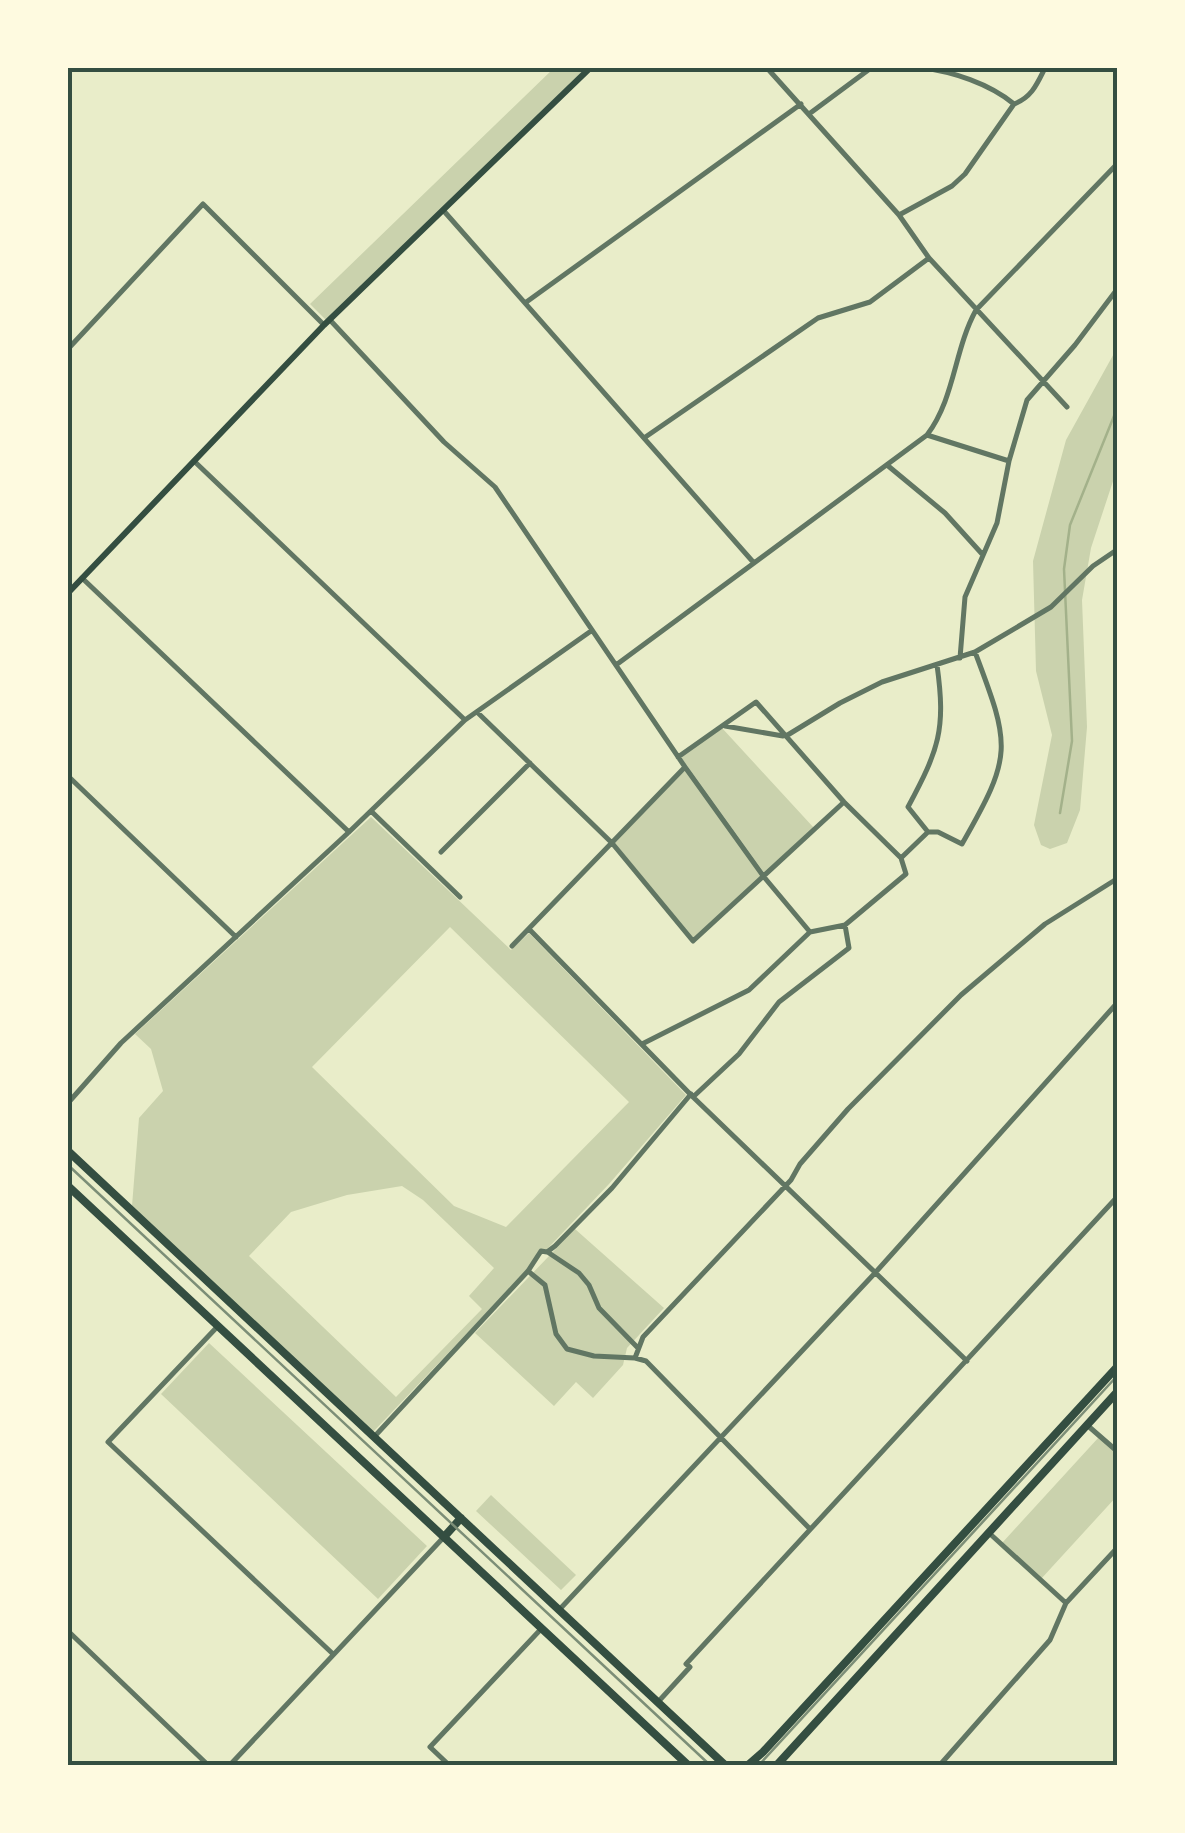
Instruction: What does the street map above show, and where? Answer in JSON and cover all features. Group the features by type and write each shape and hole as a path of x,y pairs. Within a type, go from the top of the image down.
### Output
{"main road":[{"path":"69,588 327,322 590,68"},
{"path":"68,1151 726,1766"},
{"path":"68,1186 689,1766"},
{"path":"747,1766 1118,1366"},
{"path":"776,1766 1118,1391"},
{"path":"1074,1413 1087,1424"},
{"path":"444,1537 461,1518"},
{"path":"976,1521 988,1532"}],"street":[{"path":"767,68 899,215 929,258 1067,408"},
{"path":"809,114 871,68"},
{"path":"921,68 992,89 1014,104"},
{"path":"899,215 952,186 964,174 1014,104 1033,92 1045,68"},
{"path":"525,303 801,104"},
{"path":"615,666 927,435 944,406 964,330 976,310 1118,163"},
{"path":"68,349 203,204 495,488 678,757 764,877 810,932"},
{"path":"443,210 754,562"},
{"path":"644,438 818,318 870,302 929,258"},
{"path":"960,658 965,596 998,524 1009,461 1027,400 1118,288"},
{"path":"927,435 1009,461"},
{"path":"194,461 465,720"},
{"path":"886,464 945,513 982,554"},
{"path":"722,726 786,736 882,682 976,652 1051,607 1093,566 1118,550"},
{"path":"82,578 349,832"},
{"path":"68,1103 120,1043 465,720 591,631"},
{"path":"901,858 928,832 938,832 962,844 999,774 1002,734 976,652"},
{"path":"928,832 908,807 929,768 942,725 937,665"},
{"path":"642,1044 749,990 810,932 846,926 906,874 901,858 844,802 756,702 678,757"},
{"path":"477,712 612,842 693,941 844,802"},
{"path":"441,852 530,764"},
{"path":"512,946 685,766"},
{"path":"68,776 236,937"},
{"path":"371,811 460,897"},
{"path":"635,1358 642,1337 784,1186 848,1109 972,985 1044,924 1116,880 1118,867"},
{"path":"547,1252 612,1188 692,1096 739,1054 779,1002 849,948 846,926"},
{"path":"529,928 692,1096 967,1362"},
{"path":"559,1610 875,1272 1118,1002"},
{"path":"658,1702 690,1667 686,1664 1118,1196"},
{"path":"374,1437 528,1271 541,1251 579,1273 589,1285 598,1308 637,1347"},
{"path":"528,1271 545,1285 556,1334 567,1348 594,1356 646,1361 810,1529"},
{"path":"218,1326 108,1442 334,1654"},
{"path":"1087,1424 1118,1452"},
{"path":"988,1532 1066,1604"},
{"path":"229,1766 444,1537"},
{"path":"940,1766 1050,1640 1066,1604 1118,1547"},
{"path":"450,1766 430,1746 542,1628"},
{"path":"68,1631 209,1766"}],"green space":[{"path":"554,68 586,68 326,320 310,304"},
{"path":"1117,348 1117,469 1091,548 1082,600 1087,727 1080,810 1067,843 1050,849 1041,845 1034,825 1052,735 1036,671 1033,561 1066,440"},
{"path":"722,728 814,828 765,874 681,757"},
{"path":"685,770 762,877 693,939 615,843"},
{"path":"371,817 511,950 529,933 686,1095 609,1184 373,1432 132,1206 139,1118 163,1091 151,1049 135,1034","holes":["450,927 629,1102 506,1227 454,1206 312,1067","402,1186 423,1200 494,1268 469,1296 482,1309 396,1397 249,1256 291,1212 347,1195"]},
{"path":"575,1229 664,1308 627,1348 623,1365 593,1398 576,1382 554,1406 475,1333"},
{"path":"209,1343 427,1546 378,1599 161,1394"},
{"path":"1099,1437 1117,1454 1117,1496 1041,1579 1002,1543"},
{"path":"491,1495 576,1575 561,1590 476,1511"}],"waterway":[{"path":"1060,813 1072,741 1064,569 1070,525 1118,406"}],"tram line":[{"path":"68,1165 711,1766"},
{"path":"758,1766 1118,1375"}]}
